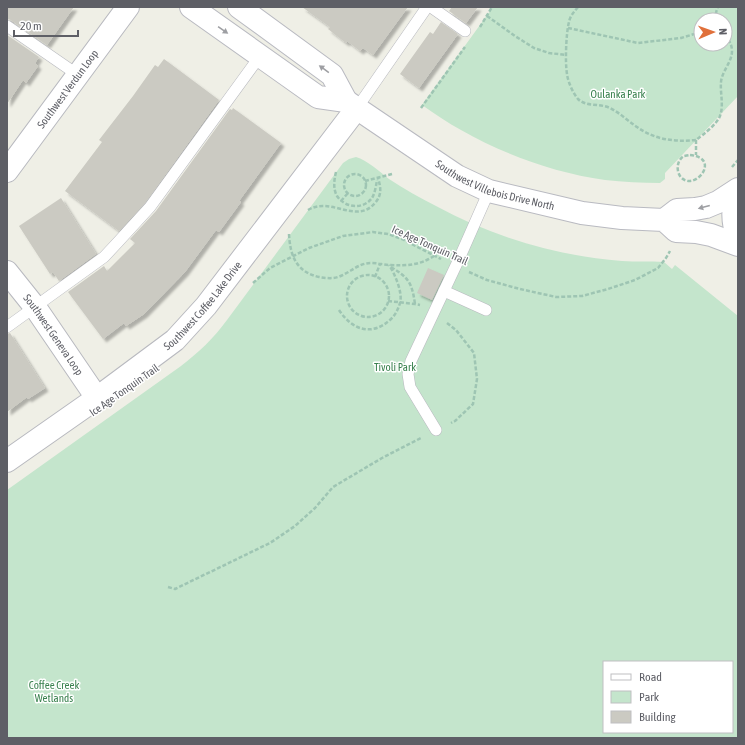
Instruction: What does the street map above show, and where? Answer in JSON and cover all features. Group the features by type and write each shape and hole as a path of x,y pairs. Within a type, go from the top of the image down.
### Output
{"street":[{"name":"Southwest Verdun Loop","path":"7,171 128,7"},
{"path":"191,7 318,98 351,104"},
{"name":"Southwest Villebois Drive North","path":"239,7 332,75 351,104 457,176 489,190 582,213 622,218 664,220"},
{"name":"Southwest Coffee Lake Drive","path":"7,461 97,398 175,340 206,306 351,104"},
{"path":"738,190 718,202 706,207 677,210 664,220 676,231 711,234 738,245"},
{"path":"738,190 735,197 733,214 734,229 738,238"},
{"name":"Southwest Geneva Loop","path":"7,272 35,307 97,398"}],"lane":[{"path":"351,104 427,7"},
{"path":"431,7 465,31"},
{"path":"7,26 78,75"},
{"path":"7,327 104,257 150,207 260,56"},
{"path":"436,430 410,387 408,374 411,361 456,266 489,190"},
{"path":"444,291 486,310"}],"path":[{"path":"477,31 492,7"},
{"path":"578,7 571,15 568,28 566,55 567,74 570,85 583,103 609,108 624,116 637,127 654,136 669,140 696,140 715,123 721,110 721,81 732,52"},
{"path":"487,16 534,48 549,53 566,55"},
{"path":"568,28 638,43 681,38 693,34"},
{"path":"420,108 469,42"},
{"path":"696,140 696,155"},
{"path":"690,154 696,155 703,159 705,164 704,170 695,180 688,181 682,179 678,174 677,168 679,161 684,156 690,154"},
{"path":"337,169 334,188 337,196 348,206 364,205 372,198 376,189 378,178"},
{"path":"358,174 365,181 365,188 361,194 354,196 348,193 345,190 344,183 348,177 358,174"},
{"path":"365,181 392,174"},
{"path":"304,213 314,207 323,206 351,212 360,212 371,207 378,199 381,188 378,178"},
{"path":"341,201 348,193"},
{"path":"291,228 288,234 292,257 306,272 312,275 327,278 336,277 359,265 371,263 389,265 415,264 425,262 435,256"},
{"name":"Ice Age Tonquin Trail","path":"249,287 270,268 309,248 343,236 373,232 388,234 402,239 488,280 556,297 582,296 634,280 658,268 672,248"},
{"path":"375,277 380,264"},
{"path":"339,310 344,317 361,328 368,330 386,324 396,314 401,302 400,291 389,265"},
{"path":"389,265 401,273 412,286 415,304"},
{"path":"362,276 375,277 385,284 389,295 388,301 380,313 367,317 360,315 354,312 350,306 348,299 350,285 362,276"},
{"path":"168,587 175,590 270,543 295,526 315,508 333,488 382,458 455,421 473,404 478,379 474,353 456,330 434,312 425,307 415,304 388,301"}],"green space":[{"name":"Oulanka Park","path":"493,7 738,7 738,96 665,173 665,179 660,183 605,180 549,168 495,147 451,124 422,105"},
{"path":"356,157 369,163 389,179 424,200 458,217 503,236 550,250 574,255 622,261 664,262 672,269 675,265 738,316 738,738 7,738 7,490 181,366 206,345 227,320 343,163"}],"building":[{"path":"7,7 74,7 47,45 11,20 7,19"},
{"path":"302,7 408,7 373,55 363,48 360,51 347,41 346,43 328,29 330,27"},
{"path":"452,7 478,7 466,23 449,11"},
{"path":"441,22 458,34 419,88 400,74 430,32 433,34"},
{"path":"7,35 39,57 35,63 38,66 26,83 23,80 7,104"},
{"path":"164,59 219,100 145,203 119,231 65,191 102,142 99,140 155,65 158,67"},
{"path":"233,108 281,143 239,201 241,202 219,232 216,230 185,272 144,314 126,326 124,323 103,339 68,292 104,266 107,271 135,243 130,239 156,211 230,109 232,110"},
{"path":"61,198 96,254 59,281 53,272 50,274 19,226"},
{"path":"428,268 444,275 432,300 417,293"},
{"path":"10,333 45,388 28,399 27,397 7,412 7,334"}],"park label":[{"name":"Tivoli Park","path":"395,367"},
{"name":"Coffee Creek Wetlands","path":"54,691"}]}
